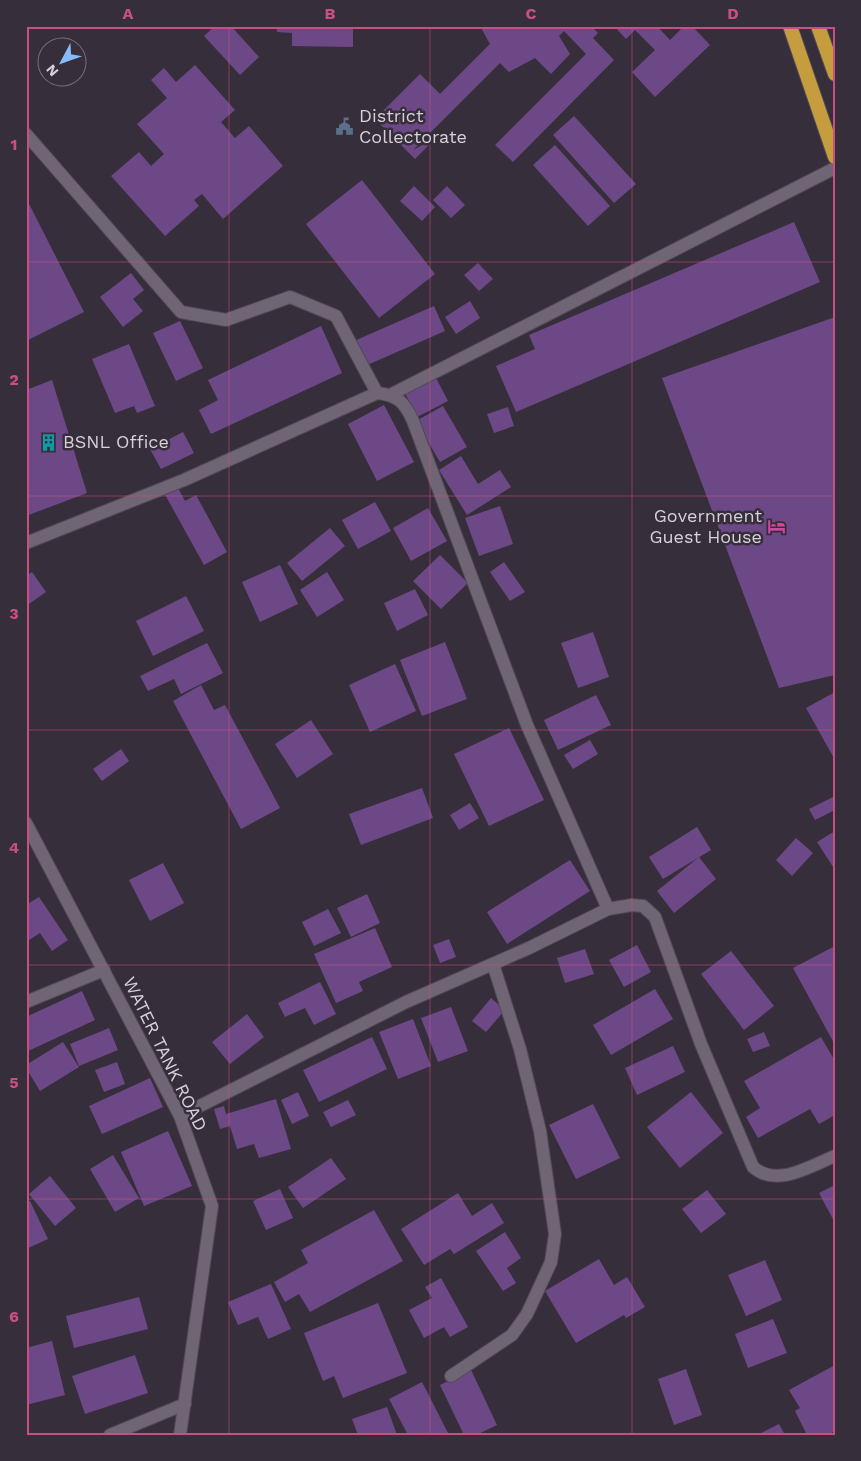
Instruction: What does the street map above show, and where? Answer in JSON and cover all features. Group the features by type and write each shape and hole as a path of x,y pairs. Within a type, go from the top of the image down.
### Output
{"highway":[{"path":"790,26 835,157"},
{"path":"818,26 835,74"}],"street":[{"path":"26,134 182,312 226,320 290,297 336,316 377,393"},
{"path":"26,543 184,480 377,393 392,394 835,168"},
{"path":"392,394 407,408 413,421 527,726 608,909"},
{"name":"WATER TANK ROAD","path":"26,823 180,1116 212,1206 180,1435"},
{"path":"180,1116 406,1002 493,964 608,909 632,905 644,906 655,917 701,1044 753,1167 760,1173 779,1176 835,1156"},
{"path":"451,1376 512,1335 527,1314 551,1262 555,1234 540,1131 520,1049 493,964"},
{"path":"26,1002 104,970"},
{"path":"110,1435 185,1404"}],"building":[{"path":"215,26 231,26 259,57 240,75 204,36"},
{"path":"277,26 353,26 353,47 292,46 292,33 277,32"},
{"path":"480,26 591,26 598,33 593,38 614,60 513,162 495,145 586,54 564,31 559,36 570,54 551,74 535,58 509,72 500,63 413,150 437,137 415,159 375,119 420,74 440,94 490,44"},
{"path":"614,26 657,26 670,40 684,26 692,26 710,45 655,97 632,72 655,50 635,30 626,39"},
{"path":"195,65 235,110 221,122 235,138 249,126 283,166 223,219 202,194 194,200 199,206 165,236 111,176 139,152 151,166 164,154 137,124 167,98 151,80 164,68 176,82"},
{"path":"574,116 636,184 614,203 553,135"},
{"path":"555,145 610,206 588,226 533,165"},
{"path":"362,180 435,274 379,318 306,224"},
{"path":"414,186 435,207 422,221 400,201"},
{"path":"447,186 465,205 451,218 433,200"},
{"path":"26,198 84,312 26,341"},
{"path":"794,222 820,282 516,412 496,366 535,349 529,335"},
{"path":"478,263 493,279 479,291 464,275"},
{"path":"131,273 144,290 133,299 143,311 123,327 100,297"},
{"path":"470,301 480,318 456,334 445,317"},
{"path":"434,306 445,331 365,366 354,341"},
{"name":"Government Guest House","path":"835,317 835,675 779,688 662,378"},
{"path":"180,321 203,368 176,381 153,333"},
{"path":"321,326 342,373 211,434 199,410 218,400 208,380"},
{"path":"129,344 155,406 137,413 134,406 115,413 92,359"},
{"path":"435,376 448,401 417,417 404,391"},
{"name":"BSNL Office","path":"52,380 87,493 26,516 26,390"},
{"path":"384,405 414,462 377,481 348,424"},
{"path":"443,406 467,447 440,462 416,421"},
{"path":"508,407 514,426 494,433 487,414"},
{"path":"183,432 194,453 161,469 150,449"},
{"path":"461,456 478,484 500,470 511,487 467,515 439,470"},
{"path":"176,484 185,501 196,495 227,552 204,565 163,491"},
{"path":"375,502 391,531 358,549 342,520"},
{"path":"500,506 513,544 479,556 465,518"},
{"path":"428,508 447,541 411,561 393,528"},
{"path":"330,528 345,546 302,581 287,563"},
{"path":"440,555 468,583 441,609 413,581"},
{"path":"504,562 525,592 510,601 490,572"},
{"path":"280,565 298,604 260,622 242,582"},
{"path":"32,572 46,592 26,606 26,576"},
{"path":"327,572 344,600 317,617 300,590"},
{"path":"415,589 428,615 397,631 384,603"},
{"path":"186,596 204,631 153,656 136,621"},
{"path":"593,632 609,677 578,688 561,643"},
{"path":"445,642 467,699 422,716 400,660"},
{"path":"207,643 223,673 181,694 174,679 148,691 140,676"},
{"path":"395,664 416,711 370,732 349,685"},
{"path":"201,685 214,710 225,705 280,808 241,829 173,701"},
{"path":"835,692 835,760 806,708"},
{"path":"596,695 611,725 558,750 544,720"},
{"path":"311,720 333,754 297,778 275,744"},
{"path":"509,728 544,800 489,826 454,754"},
{"path":"590,740 598,754 573,769 564,755"},
{"path":"121,749 129,761 102,781 93,769"},
{"path":"422,788 433,818 361,845 349,814"},
{"path":"835,796 835,810 815,820 809,809"},
{"path":"470,803 479,818 459,830 450,815"},
{"path":"697,827 711,850 663,879 649,857"},
{"path":"835,831 835,870 817,842"},
{"path":"796,838 813,853 792,876 776,860"},
{"path":"699,857 716,879 674,913 657,891"},
{"path":"570,860 590,891 507,944 487,912"},
{"path":"163,863 184,903 150,921 129,880"},
{"path":"367,894 380,923 351,937 337,908"},
{"path":"39,897 68,940 52,951 40,933 26,942 26,905"},
{"path":"328,909 341,933 314,946 302,922"},
{"path":"375,928 392,967 359,982 363,991 336,1003 314,954"},
{"path":"449,939 456,957 440,963 433,945"},
{"path":"637,945 651,972 624,987 609,960"},
{"path":"835,946 835,1045 793,968"},
{"path":"585,949 594,974 565,983 557,958"},
{"path":"731,951 774,1006 744,1030 701,974"},
{"path":"320,982 336,1014 314,1025 305,1008 285,1017 278,1003"},
{"path":"655,989 673,1019 611,1055 593,1025"},
{"path":"82,991 95,1020 26,1052 26,1017"},
{"path":"491,998 505,1010 486,1032 472,1021"},
{"path":"451,1007 468,1051 438,1062 421,1018"},
{"path":"247,1014 264,1037 230,1064 212,1042"},
{"path":"413,1019 431,1066 398,1079 379,1032"},
{"path":"109,1028 118,1050 79,1066 70,1044"},
{"path":"764,1032 770,1046 753,1052 747,1039"},
{"path":"372,1037 387,1069 319,1102 303,1070"},
{"path":"821,1037 835,1061 835,1115 819,1124 810,1109 758,1138 746,1117 760,1108 744,1081"},
{"path":"63,1042 79,1067 40,1091 26,1065"},
{"path":"673,1046 685,1072 637,1095 625,1068"},
{"path":"117,1062 125,1084 104,1092 95,1070"},
{"path":"150,1078 163,1107 102,1134 89,1106"},
{"path":"298,1092 309,1116 292,1124 281,1100"},
{"path":"691,1092 723,1133 680,1168 647,1127"},
{"path":"276,1099 291,1149 259,1158 254,1144 237,1149 230,1126 220,1129 214,1109 224,1106 226,1114"},
{"path":"348,1100 356,1115 331,1127 323,1112"},
{"path":"593,1104 620,1158 576,1179 549,1125"},
{"path":"168,1131 192,1186 144,1206 121,1152"},
{"path":"113,1155 139,1198 115,1212 90,1169"},
{"path":"331,1158 346,1179 303,1208 288,1187"},
{"path":"50,1176 76,1208 55,1226 29,1194"},
{"path":"835,1185 835,1223 819,1193"},
{"path":"280,1189 293,1218 266,1230 253,1201"},
{"path":"707,1190 726,1214 701,1233 682,1209"},
{"path":"458,1193 472,1216 492,1203 504,1223 454,1254 450,1249 424,1265 401,1229"},
{"path":"30,1201 48,1239 26,1249 26,1203"},
{"path":"374,1210 403,1261 310,1312 299,1294 285,1302 274,1282 308,1263 301,1250"},
{"path":"505,1232 521,1258 507,1268 516,1283 503,1291 476,1251"},
{"path":"599,1259 614,1285 627,1277 645,1307 626,1318 624,1315 576,1343 545,1291"},
{"path":"765,1260 782,1300 746,1316 728,1275"},
{"path":"441,1278 468,1327 450,1337 444,1327 424,1338 409,1310 432,1298 425,1287"},
{"path":"271,1284 291,1329 268,1339 258,1317 238,1325 228,1302"},
{"path":"139,1297 148,1329 74,1348 66,1316"},
{"path":"378,1303 407,1373 343,1398 334,1376 323,1381 304,1333"},
{"path":"773,1319 787,1353 748,1368 735,1334"},
{"path":"52,1341 65,1395 26,1405 26,1348"},
{"path":"135,1355 148,1393 85,1414 72,1376"},
{"path":"835,1365 835,1431 828,1435 807,1435 795,1411 800,1408 789,1390"},
{"path":"686,1369 702,1415 674,1425 658,1379"},
{"path":"471,1370 497,1425 476,1435 464,1435 440,1385"},
{"path":"422,1382 449,1435 408,1435 389,1399"},
{"path":"387,1407 397,1435 358,1435 352,1419"},
{"path":"779,1424 785,1435 757,1435"}],"place":[{"name":"District Collectorate","path":"345,126"},
{"name":"BSNL Office","path":"49,442"},
{"name":"Government Guest House","path":"776,526"}]}
